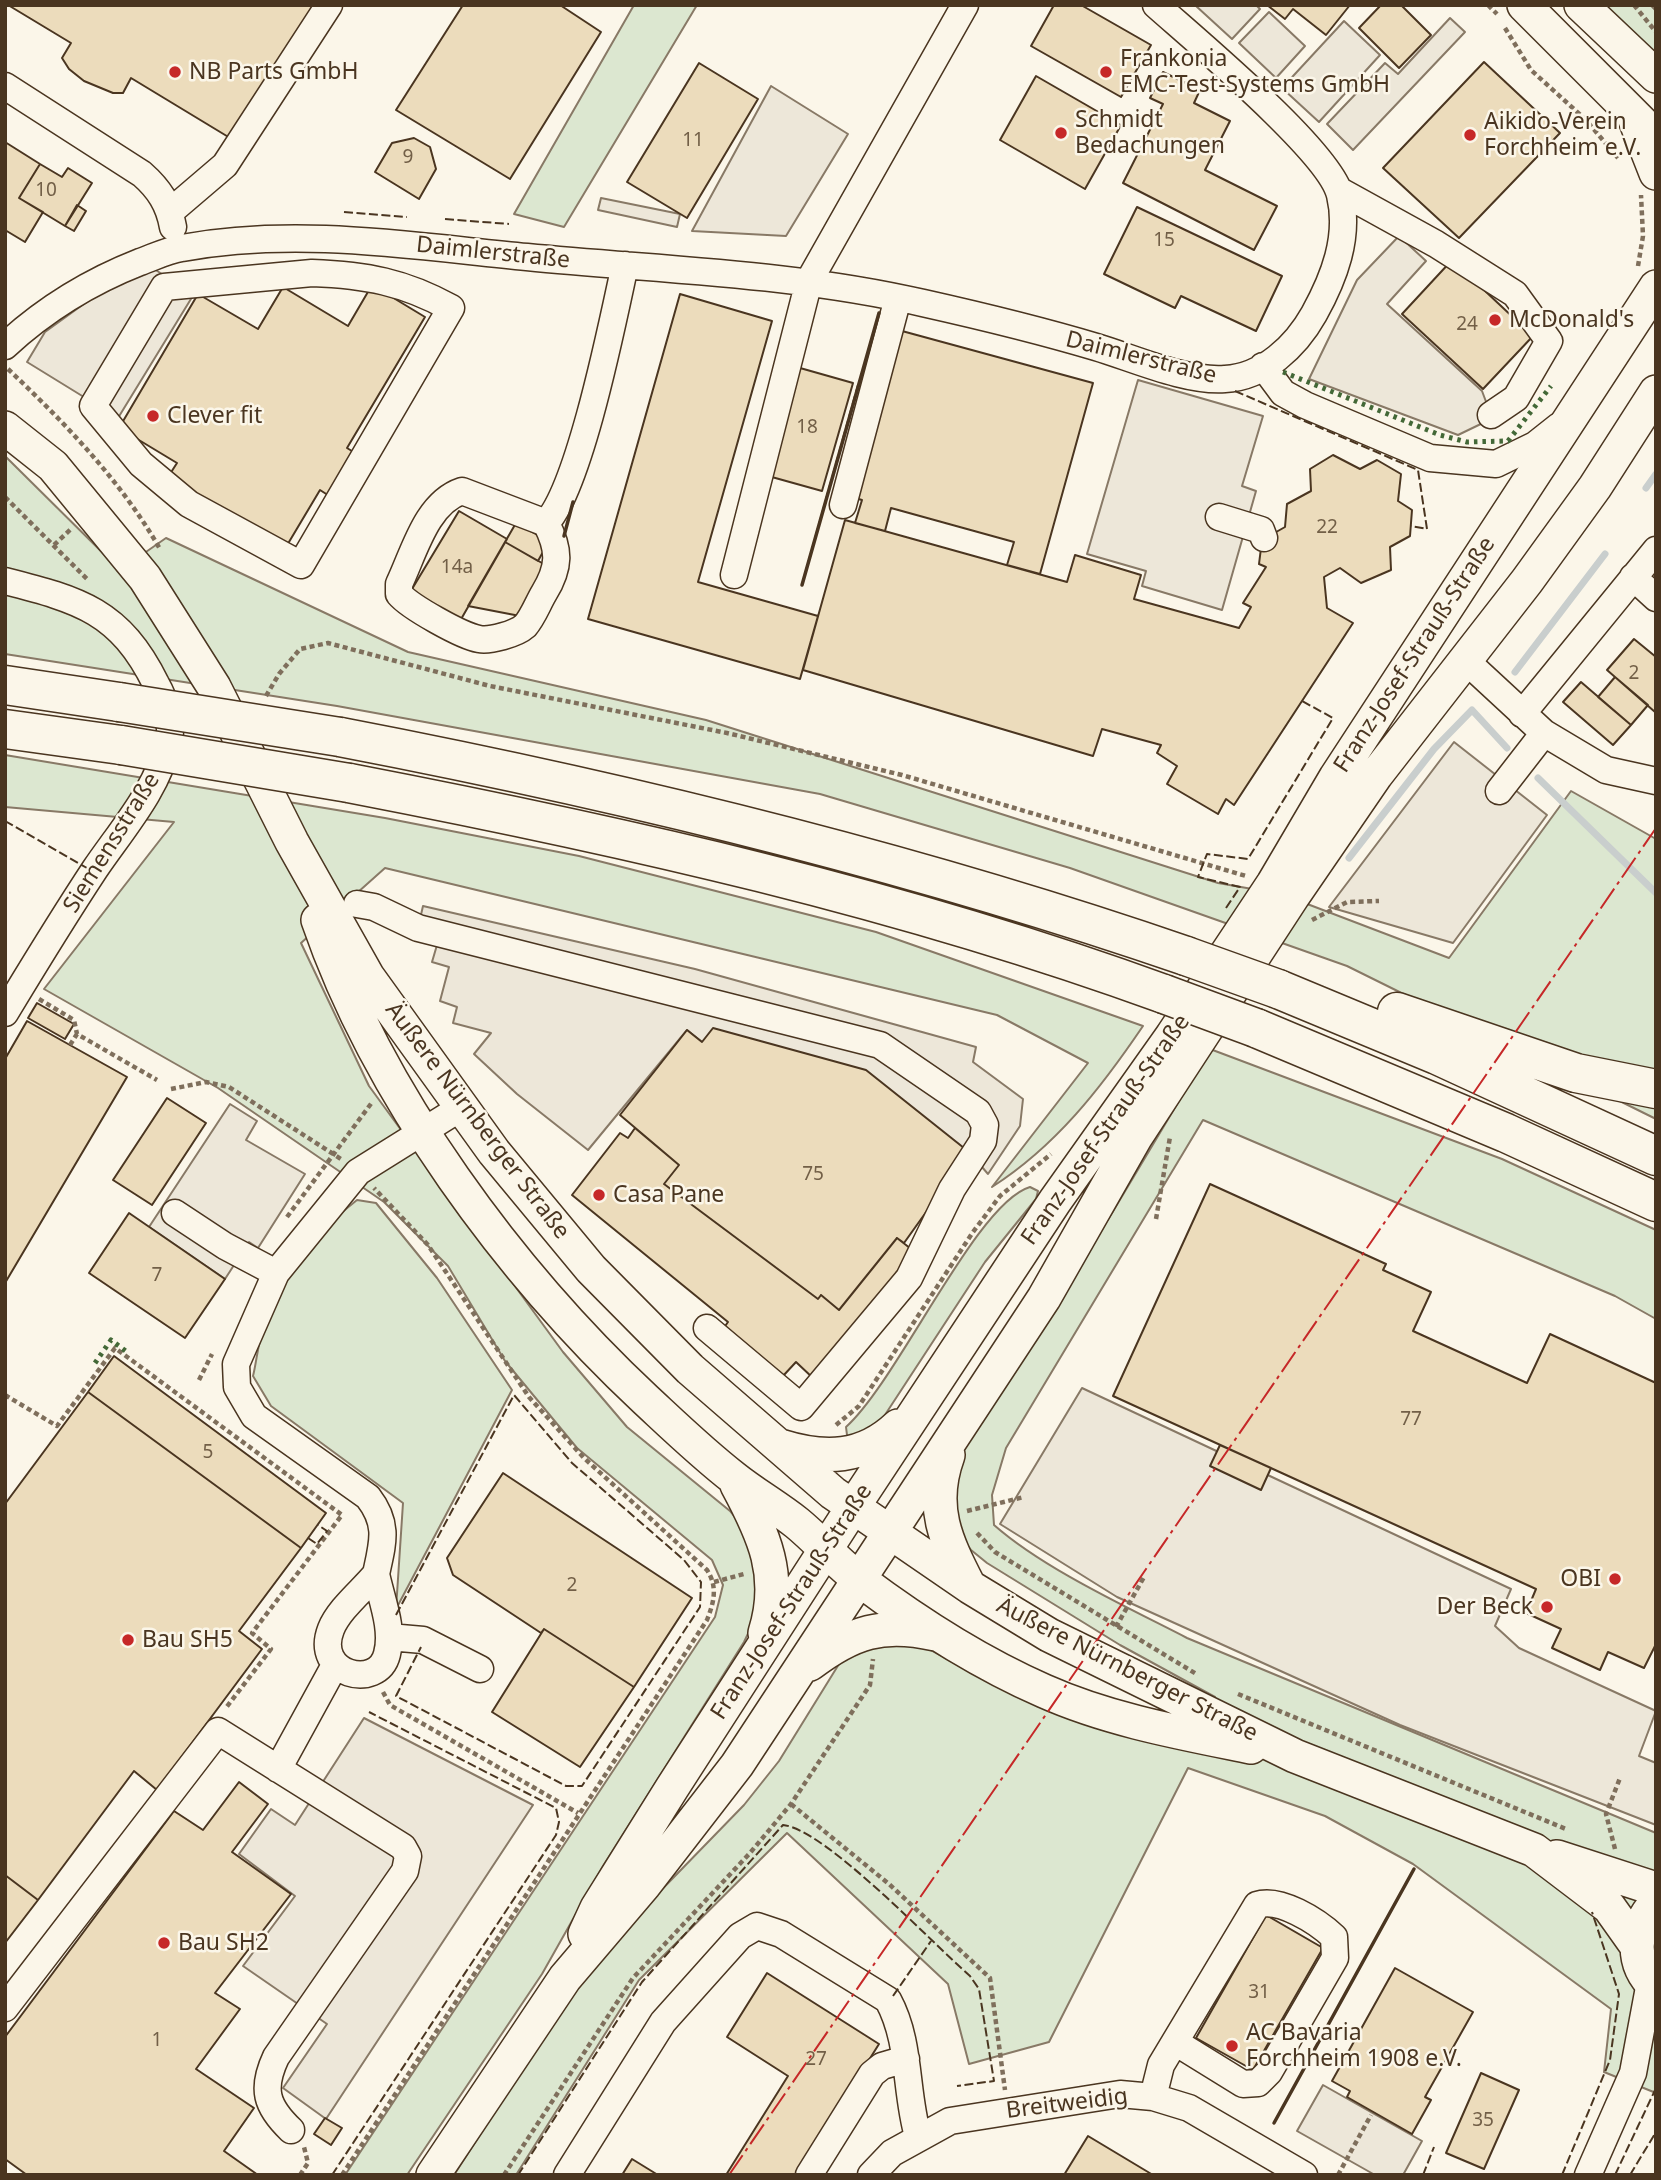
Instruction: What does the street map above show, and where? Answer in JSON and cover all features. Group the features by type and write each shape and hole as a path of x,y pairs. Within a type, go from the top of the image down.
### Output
{"highway":[{"path":"5,685 340,737 531,775 745,825 965,885 1186,956 1278,989 1448,1060 1656,1156"},
{"path":"5,729 121,745 349,783 595,833 837,893 1074,962 1256,1028 1494,1128 1656,1202"},
{"path":"1278,989 1312,983 1576,1073 1656,1089"}],"main road":[{"path":"1524,5 1656,137"},
{"path":"1581,5 1654,73"},
{"path":"1631,112 1656,173"},
{"name":"Franz-Josef-Strauß-Straße","path":"565,1978 597,1908 759,1652 1055,1200 1172,1036 1273,884 1336,777 1656,287"},
{"name":"Franz-Josef-Strauß-Straße","path":"433,2175 565,1978 692,1825 797,1674 1044,1298 1135,1138 1204,1031 1376,775 1535,571 1595,487 1656,392"},
{"name":"Äußere Nürnberger Straße","path":"5,428 53,466 145,578 214,687 292,842 368,977 536,1207 654,1336 775,1444 853,1507 970,1587 1049,1635 1295,1756 1534,1850 1609,1907 1636,1945 1640,1965 1653,1985"},
{"path":"1460,588 1451,616 1450,638 1464,659"},
{"name":"Äußere Nürnberger Straße","path":"292,842 332,961 384,1067 421,1132 491,1226 583,1339 733,1477 796,1523 859,1579 1002,1670 1071,1701 1170,1730 1295,1756"},
{"path":"775,1444 810,1455 858,1453 884,1439 919,1406"},
{"path":"958,1430 941,1482 940,1517 949,1548 970,1587"},
{"path":"733,1477 756,1519 771,1566 772,1599 759,1652"},
{"path":"797,1674 829,1649 856,1634 905,1627 945,1636"},
{"path":"1534,1850 1656,1889"},
{"path":"1636,1945 1639,1929 1656,1903"}],"street":[{"path":"170,212 225,165 329,5"},
{"path":"734,575 809,281 965,5"},
{"path":"1156,5 1312,150 1340,191 1434,242 1515,294 1549,341 1516,398 1491,415"},
{"path":"5,86 142,174 158,188 170,212 164,287 93,406 141,464 189,504 301,565 451,308 416,289 353,274 312,273 164,287"},
{"name":"Daimlerstraße","path":"5,346 26,327 79,289 165,253 244,240 364,239 809,281 898,298 1090,345 1185,374 1226,380 1264,366 1288,351 1307,326 1324,295 1339,258 1342,239 1340,191"},
{"path":"312,239 312,273"},
{"path":"608,402 634,266"},
{"path":"546,523 554,514 576,460 634,266"},
{"path":"843,505 898,298"},
{"path":"1264,366 1283,393 1430,458 1496,464 1535,445 1566,421"},
{"path":"462,491 546,523 557,544 558,563 553,577 524,626 512,634 480,640 408,605 399,594 399,584 432,514 448,496 462,491"},
{"path":"1219,517 1261,530 1264,538"},
{"path":"1522,714 1656,550"},
{"path":"1633,577 1656,598"},
{"name":"Siemensstraße","path":"5,581 65,596 89,608 136,646 163,697 170,737 155,782 93,871 5,1013"},
{"path":"1464,659 1544,733 1606,770 1656,781"},
{"path":"1499,791 1544,733"},
{"path":"357,904 374,907 418,928 880,1045 978,1112 985,1125 983,1141 952,1189 909,1278 801,1407 707,1328"},
{"path":"376,1574 332,1626 327,1646 335,1665 353,1675 373,1672 387,1657 389,1637 376,1574 383,1540 381,1514 368,1497 254,1416 237,1387 236,1364 276,1273 358,1172 462,1107"},
{"path":"175,1213 276,1273"},
{"path":"389,1637 423,1640 480,1669"},
{"path":"278,1769 335,1665"},
{"path":"5,2008 218,1731 403,1847 408,1856 405,1871 276,2057 268,2074 267,2086 274,2114 290,2130"},
{"path":"1153,2097 1158,2074 1175,2042 1257,1905 1267,1901 1280,1905 1324,1928 1334,1937 1335,1958 1269,2072 1258,2083 1243,2084 1175,2042"},
{"path":"567,2175 663,2022 740,1936 757,1926 781,1934 888,2000 895,2014 906,2059 911,2112 918,2136"},
{"path":"1588,2175 1633,2073 1653,1985"},
{"path":"1633,2073 1656,2044"},
{"path":"809,2175 872,2074 882,2066 906,2059"},
{"name":"Breitweidig","path":"872,2175 892,2153 918,2136 950,2121 1120,2094 1153,2097 1189,2108 1304,2175"}],"path":[{"path":"1634,5 1656,32"},
{"path":"5,497 89,581"},
{"path":"260,706 279,674 300,649 328,643 490,686 727,733 902,775 1273,884"},
{"path":"20,988 74,1020 77,1034 70,1045"},
{"path":"77,1034 158,1080"},
{"path":"171,1089 206,1082 229,1087 294,1126 358,1172 428,1245 529,1397 584,1458 687,1549 714,1582 714,1603 707,1620 342,2175"},
{"path":"5,1395 57,1426 115,1348 342,1515 252,1633 271,1648 211,1726 218,1731"},
{"path":"969,1521 962,1512 1024,1497"},
{"path":"975,1531 995,1552 1199,1675"},
{"path":"1116,1626 1144,1577"},
{"path":"503,2175 633,1978 750,1853 791,1804 870,1685 874,1665"},
{"path":"373,1672 390,1705 578,1813"},
{"path":"1234,1692 1577,1833"},
{"path":"1615,1849 1606,1814 1620,1778"},
{"path":"791,1804 889,1884 990,1978 1009,2110"},
{"path":"1602,1844 1625,1854"},
{"path":"1338,2175 1371,2115"}],"green space":[{"path":"634,5 697,5 564,227 514,214"},
{"path":"1604,5 1656,5 1656,54"},
{"path":"5,456 120,570 166,538 408,652 706,720 1218,883 1281,894 1449,958 1571,791 1656,839 1656,1119 1347,966 1070,868 820,794 337,706 5,654"},
{"path":"5,755 385,818 579,856 876,932 1143,1026 1111,1072 1076,1114 1037,1153 992,1187 1088,1063 997,1015 385,868 301,943 369,1086 563,1352 627,1427 730,1511 746,1531 756,1556 755,1619 744,1642 603,1866 542,1974 407,2175 345,2175 715,1617 723,1585 712,1560 577,1448 505,1361 448,1266 384,1202 218,1088 44,989 174,822 5,807"},
{"path":"1210,1049 1502,1159 1656,1230 1656,1319 1615,1296 1203,1120 1006,1448 992,1495 994,1525 1061,1572 1187,1638 1656,1833 1656,2093 1604,2072 1611,2009 1413,1864 1325,1816 1188,1768 1049,2042 969,2064 948,1984 787,1833 639,1980 516,2175 454,2175 571,1993 640,1912 744,1805 779,1761 839,1664 856,1651 882,1643 920,1644 987,1681 1196,1748 1215,1697 1120,1645 987,1563 971,1550 957,1530 951,1504 960,1453 1112,1213"},
{"path":"1030,1187 1038,1191 1036,1199 985,1262 881,1421 848,1443 846,1427 890,1372 962,1257 986,1224 1009,1200"},
{"path":"357,1200 376,1203 437,1278 512,1390 396,1609 403,1503 271,1406 253,1376 263,1330 292,1272 315,1240"}],"shaded area":[{"path":"1256,5 1260,9 1232,39 1196,6"},
{"path":"1269,12 1305,46 1276,78 1239,43"},
{"path":"1450,18 1465,32 1353,150 1327,124 1385,63 1398,74"},
{"path":"1344,21 1380,55 1319,122 1282,88"},
{"path":"771,86 848,134 786,236 692,231"},
{"path":"601,198 680,214 677,227 598,210"},
{"path":"1399,236 1426,261 1387,304 1482,391 1491,415 1487,421 1458,435 1309,379 1357,280"},
{"path":"154,269 194,294 118,418 27,362 45,332 99,293"},
{"path":"1138,380 1263,416 1242,486 1256,491 1222,610 1142,586 1146,571 1087,554"},
{"path":"1454,742 1547,815 1453,943 1329,907"},
{"path":"423,906 695,969 976,1047 973,1062 1023,1099 1020,1126 988,1174 969,1152 702,1042 687,1030 588,1150 517,1094 474,1054 491,1033 453,1023 457,1007 440,1001 449,967 432,962 437,945 418,928"},
{"path":"230,1104 257,1121 246,1140 305,1174 258,1248 249,1242 225,1279 149,1227"},
{"path":"1082,1388 1511,1589 1495,1626 1519,1648 1656,1711 1639,1756 1656,1763 1656,1825 1400,1725 1117,1597 1000,1524"},
{"path":"364,1718 533,1805 326,2119 283,2088 327,2024 243,1966 295,1896 239,1854 271,1809 295,1825"},
{"path":"1323,2085 1422,2141 1403,2175 1375,2175 1297,2131"}],"building":[{"name":"NB Parts GmbH","path":"8,5 317,5 235,141 131,78 123,93 113,93 84,81 69,69 62,58 71,43"},
{"path":"463,5 560,5 601,32 510,179 396,110"},
{"name":"Frankonia EMC-Test-Systems GmbH","path":"1054,5 1081,5 1151,45 1121,97 1031,46"},
{"path":"1267,5 1350,5 1326,35 1293,9 1285,19"},
{"path":"1381,5 1401,5 1431,35 1399,68 1359,28"},
{"path":"1484,62 1560,133 1459,238 1383,168"},
{"path":"699,63 758,99 687,218 627,182"},
{"path":"1163,72 1200,90 1194,103 1230,121 1205,170 1277,206 1254,250 1123,183 1163,104 1150,98"},
{"name":"Schmidt Bedachungen","path":"1036,76 1121,125 1085,189 1000,140"},
{"path":"414,138 430,147 436,169 419,199 375,172 392,143"},
{"path":"5,142 40,164 19,198 43,212 25,242 5,230"},
{"path":"40,164 62,177 68,168 92,183 65,226 19,198"},
{"path":"77,205 86,211 74,231 65,226"},
{"path":"1137,207 1282,276 1256,331 1181,296 1175,308 1104,274"},
{"path":"1452,260 1533,336 1483,389 1402,314"},
{"path":"372,285 425,317 347,448 360,456 334,499 320,490 286,547 168,477 177,463 119,428 198,294 258,329 283,287 348,326"},
{"path":"680,294 772,321 698,582 818,616 800,679 588,619"},
{"path":"902,331 1093,383 1040,574 1007,565 1014,542 891,508 885,531 855,523 862,500 855,498"},
{"path":"793,366 853,383 822,491 761,474"},
{"path":"1333,455 1360,469 1377,460 1401,474 1398,501 1412,510 1410,536 1390,547 1391,570 1361,583 1340,568 1324,577 1327,608 1353,623 1234,805 1226,799 1218,814 1167,784 1177,766 1157,753 1161,745 1102,729 1093,756 803,670 845,520 1067,582 1075,555 1141,575 1134,599 1239,628 1251,607 1243,603 1266,567 1259,564 1262,540 1285,527 1287,504 1311,491 1310,469"},
{"path":"459,511 507,539 460,621 409,594"},
{"path":"516,523 549,541 538,561 505,542"},
{"path":"505,542 549,567 520,616 468,606"},
{"path":"1634,639 1656,657 1655,712 1607,670"},
{"path":"1615,677 1648,705 1631,725 1598,697"},
{"path":"1581,682 1631,725 1613,745 1563,702"},
{"path":"37,1003 74,1024 65,1039 28,1018"},
{"path":"27,1021 127,1077 5,1283 5,1059"},
{"path":"713,1028 866,1070 969,1152 904,1243 897,1238 839,1310 821,1295 818,1299 664,1184 679,1165 620,1115 687,1030 702,1042"},
{"path":"167,1098 206,1123 152,1205 113,1180"},
{"path":"635,1128 679,1165 664,1184 818,1299 821,1295 839,1310 897,1238 915,1252 896,1273 900,1276 814,1379 796,1362 783,1376 723,1329 728,1322 572,1195 620,1133 628,1138"},
{"path":"1210,1184 1386,1264 1383,1270 1431,1292 1413,1331 1527,1383 1550,1334 1656,1383 1656,1644 1644,1668 1608,1652 1600,1670 1552,1648 1561,1629 1526,1613 1536,1589 1113,1396"},
{"path":"129,1213 225,1279 185,1338 89,1273"},
{"path":"114,1356 326,1513 301,1548 88,1392"},
{"name":"Bau SH5","path":"88,1392 301,1548 239,1631 262,1649 157,1790 134,1771 38,1900 5,1875 5,1504"},
{"path":"1220,1445 1271,1468 1261,1490 1210,1466"},
{"path":"503,1473 692,1598 634,1687 544,1629 541,1633 453,1575 447,1558"},
{"path":"544,1629 634,1687 580,1767 492,1712"},
{"name":"Bau SH2","path":"239,1782 268,1804 232,1852 291,1894 215,1993 240,2009 196,2069 254,2108 224,2151 258,2175 27,2175 5,2159 5,2037 174,1811 203,1830"},
{"path":"5,1875 38,1900 5,1943"},
{"path":"1266,1915 1323,1948 1253,2070 1196,2038"},
{"path":"1395,1968 1473,2012 1425,2097 1431,2100 1412,2134 1347,2097 1350,2091 1332,2081"},
{"path":"767,1973 879,2044 797,2175 726,2175 788,2076 727,2037"},
{"path":"1481,2073 1519,2090 1484,2169 1446,2153"},
{"path":"325,2118 342,2128 331,2145 314,2134"},
{"path":"1088,2136 1153,2175 1064,2175"},
{"path":"632,2159 658,2175 622,2175"}],"waterway":[{"path":"1646,488 1656,474"},
{"path":"1515,672 1605,554"},
{"path":"1349,858 1434,749 1472,710 1507,748"},
{"path":"1538,778 1656,893"}],"hedge":[{"path":"1283,372 1440,435 1467,442 1508,441 1551,386"},
{"path":"95,1363 111,1340 127,1352"}],"fence":[{"path":"344,212 407,217"},
{"path":"445,219 509,224"},
{"path":"802,585 858,385"},
{"path":"1235,391 1418,470 1427,529 1411,526"},
{"path":"1226,908 1240,887 1198,877 1207,854 1248,859 1333,718 1302,701"},
{"path":"5,821 87,868"},
{"path":"396,1615 514,1395 572,1463 684,1560 701,1582 700,1607 582,1786 566,1786 396,1696 421,1647"},
{"path":"308,1538 317,1544 327,1531 318,1525"},
{"path":"332,2175 556,1835 559,1822 556,1808 369,1712"},
{"path":"518,2175 642,1982 783,1825 802,1831 851,1866 970,1976 979,1989 994,2081 957,2086"},
{"path":"1562,2175 1610,2060 1619,1994 1592,1912"},
{"path":"893,1996 931,1941"},
{"path":"1615,2175 1656,2088"},
{"path":"1630,2175 1656,2132"},
{"path":"1423,2175 1434,2147"}],"wall":[{"path":"802,585 879,313"},
{"path":"564,536 573,502"},
{"path":"1274,2123 1414,1869"}],"power":[{"path":"729,2175 1656,828"}],"place":[{"name":"NB Parts GmbH","path":"175,72"},
{"name":"Frankonia EMC-Test-Systems GmbH","path":"1106,72"},
{"name":"Schmidt Bedachungen","path":"1061,133"},
{"name":"Aikido-Verein Forchheim e.V.","path":"1470,135"},
{"name":"McDonald's","path":"1495,320"},
{"name":"Clever fit","path":"153,416"},
{"name":"Casa Pane","path":"599,1195"},
{"name":"OBI","path":"1615,1579"},
{"name":"Der Beck","path":"1547,1607"},
{"name":"Bau SH5","path":"128,1640"},
{"name":"Bau SH2","path":"164,1943"},
{"name":"AC Bavaria Forchheim 1908 e.V.","path":"1232,2046"}]}
